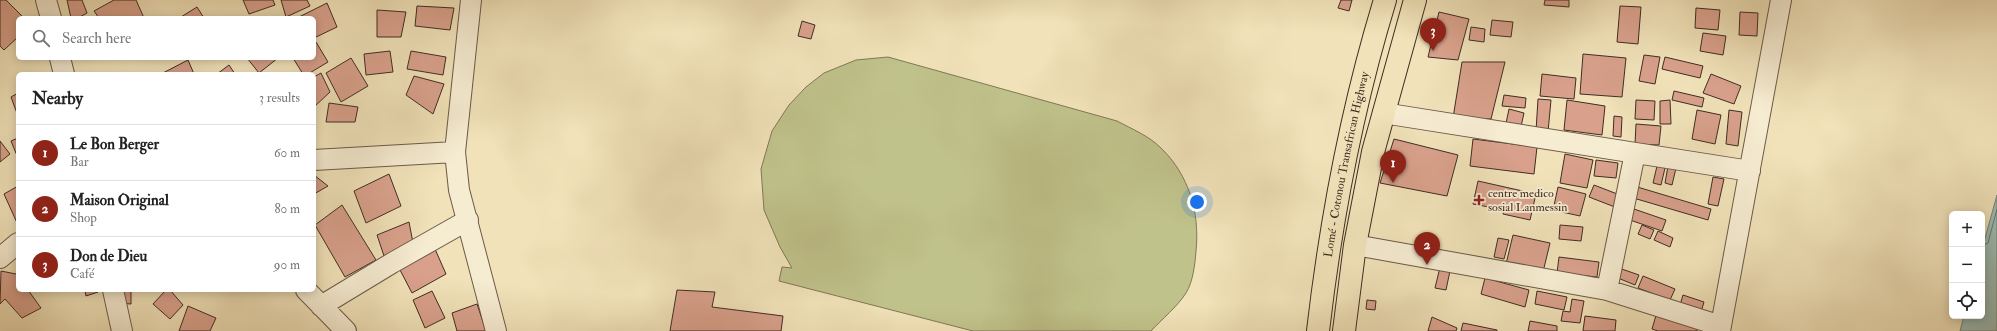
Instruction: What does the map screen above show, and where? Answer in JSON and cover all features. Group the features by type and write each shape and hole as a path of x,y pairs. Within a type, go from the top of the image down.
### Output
{"highway":[{"name":"Lomé - Cotonou Transafrican Highway","path":"1318,331 1336,202 1364,75 1385,0"},
{"name":"Lomé - Cotonou Transafrican Highway","path":"1344,331 1355,245 1371,160 1415,0"}],"street":[{"path":"46,0 50,16"},
{"path":"471,0 455,152 459,190 496,331"},
{"path":"1355,245 1606,290 1720,328 1781,0"},
{"path":"60,60 64,72"},
{"path":"1383,113 1750,171"},
{"path":"316,160 455,152"},
{"path":"1606,290 1635,153"},
{"path":"322,306 392,262 468,220"},
{"path":"0,258 16,245"},
{"path":"113,292 122,331"},
{"path":"308,292 346,331"}],"green space":[{"path":"888,57 1117,121 1140,133 1161,148 1179,170 1185,182 1194,209 1196,223 1197,237 1193,273 1186,293 1178,303 1151,331 973,331 779,281 782,267 792,268 780,247 764,210 761,169 772,131 789,105 806,87 824,73 856,60"}],"water":[{"path":"1997,195 1997,331 1960,331 1963,319 1985,319 1985,238"}],"building":[{"path":"0,0 6,0 22,16 16,16 16,39 4,50 0,46"},
{"path":"67,0 82,0 87,13 82,16 71,16"},
{"path":"114,0 136,0 143,16 98,16 94,11"},
{"path":"243,0 273,0 275,5 249,14"},
{"path":"281,0 307,0 310,6 286,16"},
{"path":"1341,0 1352,0 1349,11 1338,8"},
{"path":"1545,0 1569,0 1569,7 1544,5"},
{"path":"327,3 337,27 316,37 316,16 301,16"},
{"path":"417,6 454,8 450,30 415,26"},
{"path":"1620,6 1641,7 1638,44 1617,42"},
{"path":"197,7 203,16 183,16"},
{"path":"1696,8 1720,10 1718,30 1695,28"},
{"path":"377,10 406,12 401,37 377,37"},
{"path":"1439,12 1469,19 1458,60 1428,57"},
{"path":"1740,12 1758,13 1757,36 1739,35"},
{"path":"1492,20 1513,22 1511,37 1490,35"},
{"path":"802,21 815,25 811,39 798,36"},
{"path":"1471,27 1485,29 1484,42 1469,40"},
{"path":"1703,33 1726,36 1723,55 1700,51"},
{"path":"316,42 328,62 311,72 302,72 294,60 316,60"},
{"path":"390,51 393,72 366,75 364,54"},
{"path":"411,51 446,57 443,75 407,69"},
{"path":"1583,54 1626,58 1622,97 1580,94"},
{"path":"1644,55 1660,57 1655,84 1639,81"},
{"path":"1665,57 1703,66 1700,78 1662,69"},
{"path":"351,58 368,86 341,102 326,73"},
{"path":"188,60 193,72 165,72"},
{"path":"249,60 275,60 260,72 258,72"},
{"path":"1462,62 1505,62 1491,119 1453,118"},
{"path":"229,65 234,72 220,72"},
{"path":"321,73 330,92 316,105 316,76"},
{"path":"1542,74 1576,78 1574,99 1540,96"},
{"path":"1711,74 1741,86 1734,104 1703,93"},
{"path":"414,76 444,84 433,114 406,95"},
{"path":"1674,91 1704,98 1702,107 1672,100"},
{"path":"16,94 16,111 11,97"},
{"path":"1504,95 1526,98 1525,108 1502,106"},
{"path":"1538,99 1551,100 1548,132 1536,131"},
{"path":"1567,100 1605,106 1602,135 1564,130"},
{"path":"1636,100 1655,101 1654,120 1635,119"},
{"path":"1670,100 1671,124 1660,124 1660,101"},
{"path":"329,103 358,107 355,122 326,122"},
{"path":"1509,109 1524,113 1520,131 1505,128"},
{"path":"1697,110 1721,115 1715,144 1692,139"},
{"path":"1729,110 1742,112 1738,146 1726,144"},
{"path":"1614,116 1622,117 1621,137 1613,136"},
{"path":"1636,124 1661,126 1659,145 1635,144"},
{"path":"16,139 16,153 11,141"},
{"path":"1394,139 1458,155 1447,196 1380,183"},
{"path":"1473,139 1537,147 1534,174 1470,166"},
{"path":"0,141 10,154 0,162"},
{"path":"1565,154 1593,160 1587,188 1560,183"},
{"path":"1596,160 1618,163 1616,178 1594,176"},
{"path":"1657,166 1665,168 1661,185 1653,183"},
{"path":"1668,166 1676,168 1672,185 1665,183"},
{"path":"389,174 401,206 366,223 354,191"},
{"path":"316,177 328,186 316,193"},
{"path":"1713,177 1724,179 1718,206 1708,204"},
{"path":"1478,181 1536,194 1530,220 1503,214 1504,210 1473,204"},
{"path":"1594,185 1625,197 1620,209 1589,197"},
{"path":"1634,186 1711,209 1708,220 1630,197"},
{"path":"16,187 16,221 4,194"},
{"path":"1558,187 1586,194 1580,216 1553,210"},
{"path":"342,205 376,260 345,277 316,224"},
{"path":"1631,208 1666,220 1662,231 1627,219"},
{"path":"409,222 413,243 385,259 377,235"},
{"path":"1560,225 1583,227 1581,241 1559,239"},
{"path":"1642,225 1654,230 1650,239 1638,234"},
{"path":"1658,231 1673,238 1670,247 1654,240"},
{"path":"1513,235 1550,243 1543,272 1506,264"},
{"path":"1498,238 1509,240 1504,259 1494,257"},
{"path":"435,249 446,274 412,293 399,268"},
{"path":"1559,257 1599,262 1597,277 1557,273"},
{"path":"1441,263 1451,266 1446,290 1435,288"},
{"path":"1616,267 1639,275 1635,285 1613,276"},
{"path":"1,271 16,274 16,292 29,292 41,308 22,318 5,299 0,304"},
{"path":"1643,276 1675,289 1670,300 1638,288"},
{"path":"1485,278 1529,290 1525,307 1481,294"},
{"path":"677,290 715,292 712,307 783,316 781,331 670,331"},
{"path":"432,291 445,318 425,328 413,300"},
{"path":"1537,291 1567,297 1564,310 1535,304"},
{"path":"85,292 98,292 86,296"},
{"path":"115,292 131,292 131,304 117,303"},
{"path":"164,292 172,292 183,305 170,319 153,304"},
{"path":"1683,295 1704,302 1701,312 1680,305"},
{"path":"1572,299 1584,301 1580,323 1561,321 1563,311 1570,312"},
{"path":"1367,300 1376,301 1375,310 1366,309"},
{"path":"477,304 486,331 457,331 452,313"},
{"path":"188,306 216,318 210,331 179,331"},
{"path":"1657,312 1699,325 1697,331 1658,331 1652,329"},
{"path":"1585,316 1616,320 1615,331 1583,331"},
{"path":"1432,317 1457,328 1456,331 1428,331"},
{"path":"1530,321 1557,326 1557,331 1528,331"},
{"path":"1463,323 1497,330 1497,331 1461,331"}],"place":[{"name":"Don de Dieu","path":"1433,51"},
{"name":"Le Bon Berger","path":"1393,183"},
{"name":"centre medico sosial Lanmessin","path":"1479,200"},
{"name":"Maison Original","path":"1427,265"}]}
